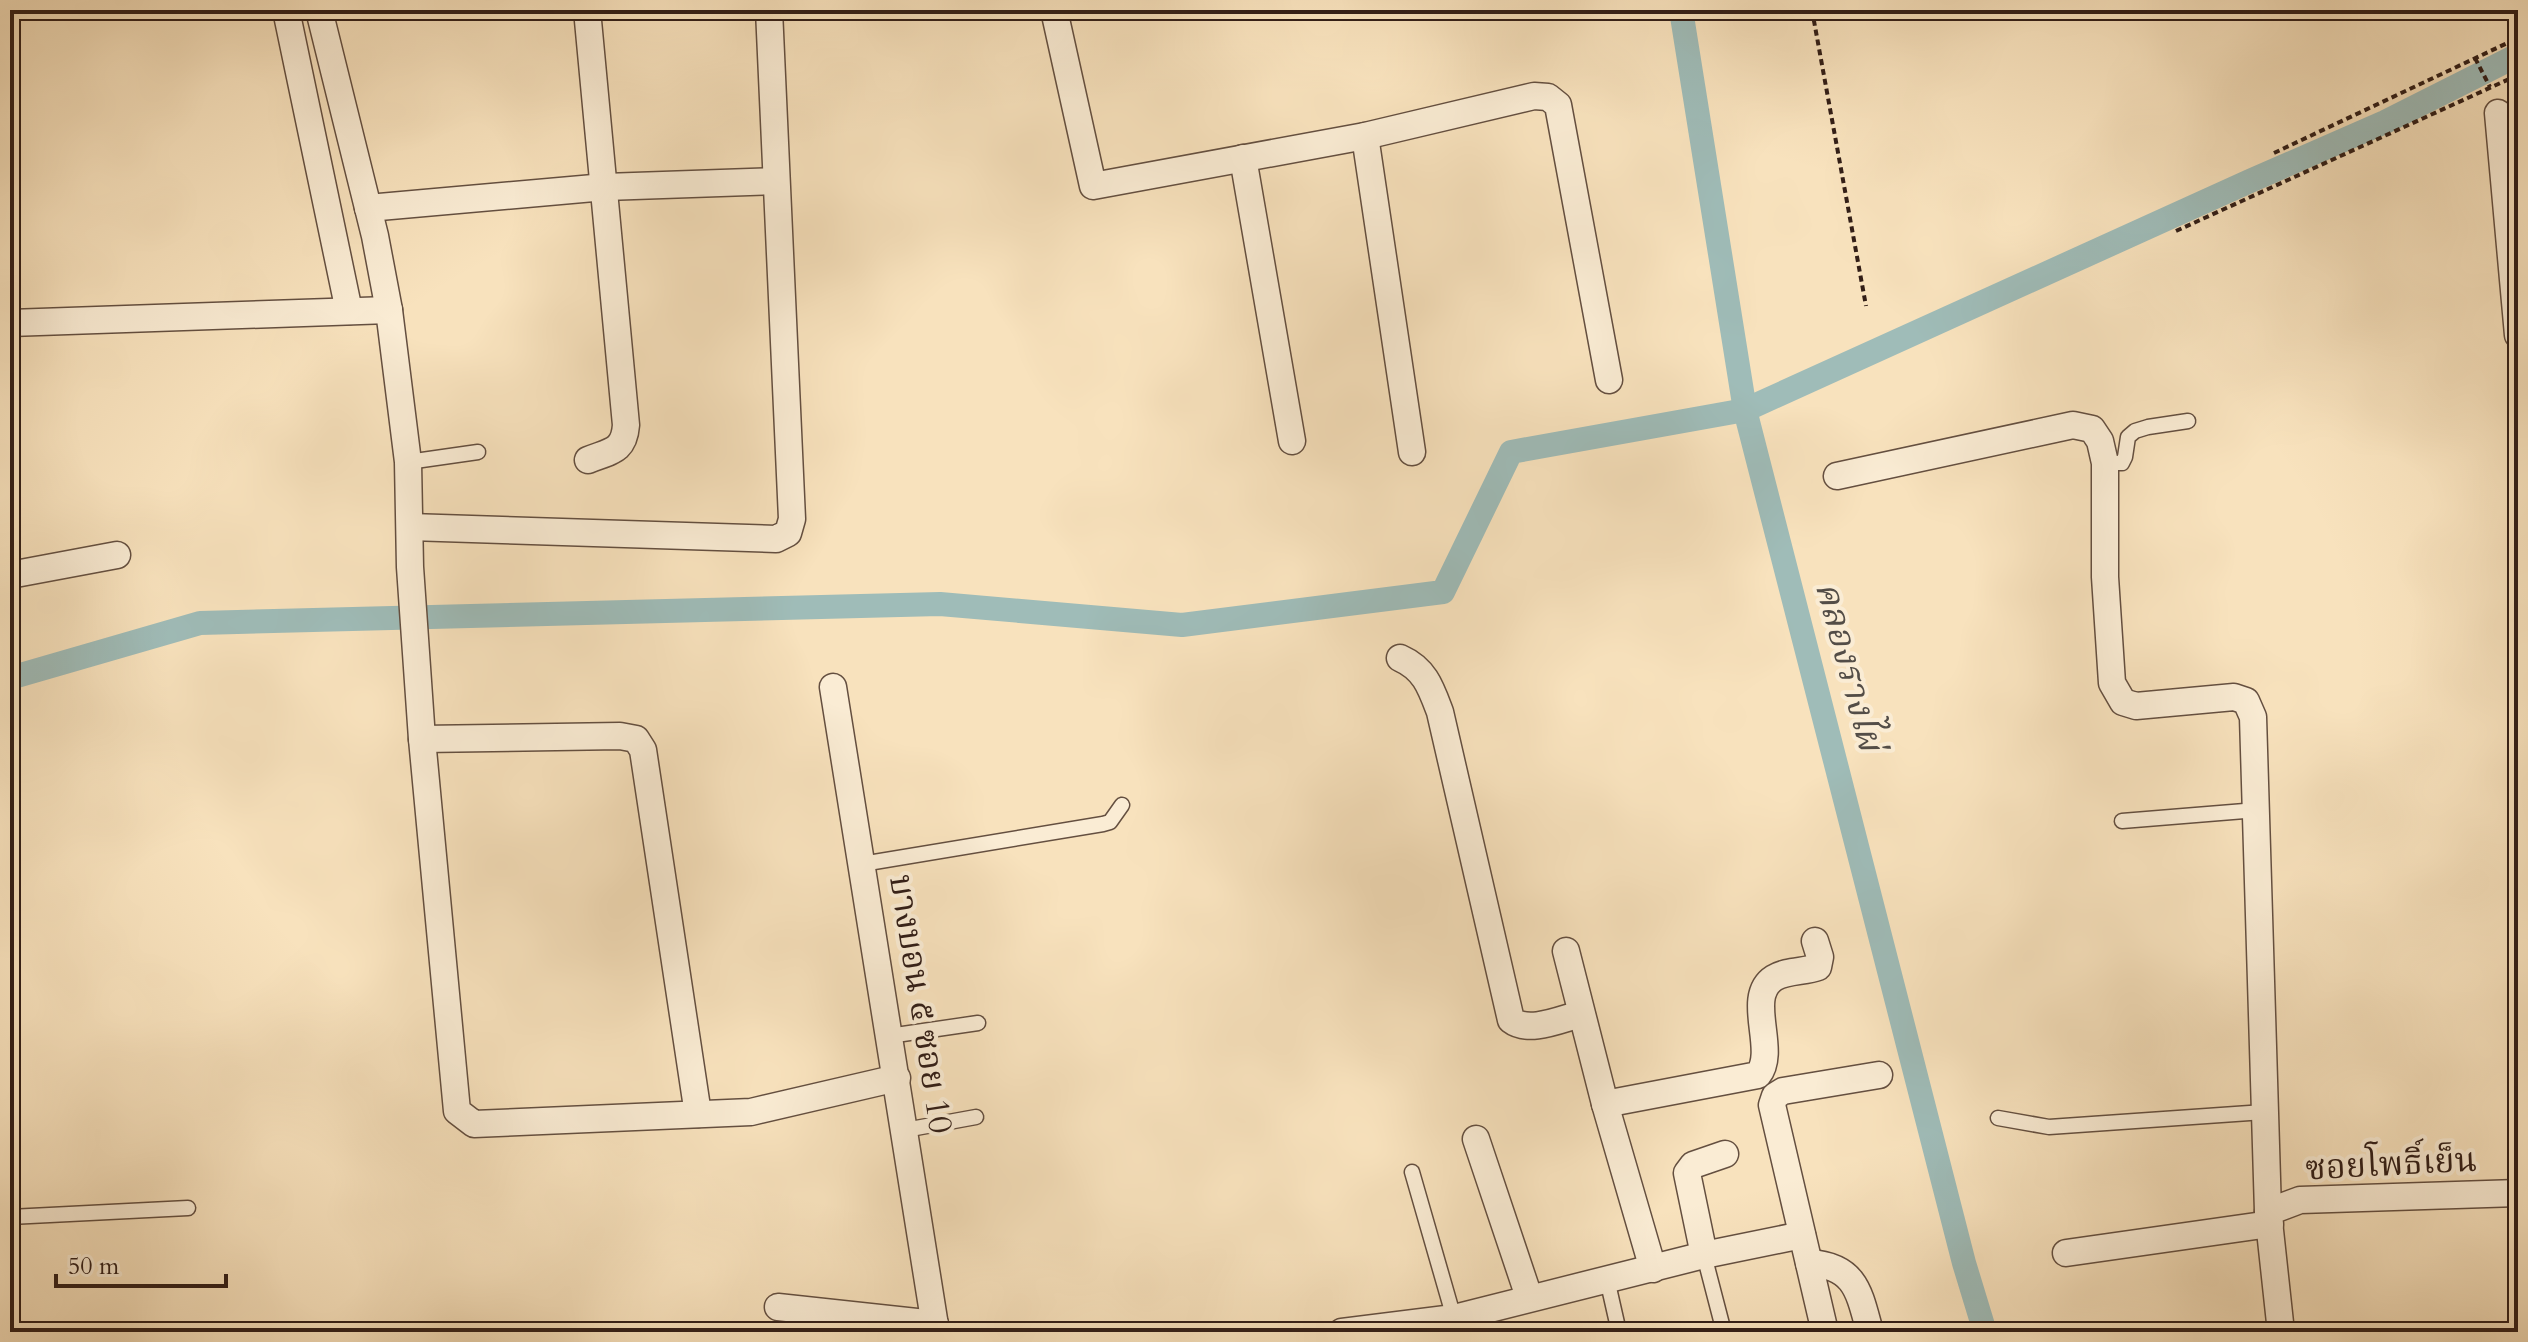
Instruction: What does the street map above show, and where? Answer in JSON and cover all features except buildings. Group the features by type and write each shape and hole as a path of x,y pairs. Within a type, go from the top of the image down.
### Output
{"street":[{"path":"286,10 349,311"},
{"path":"319,10 368,208 389,310 408,462 410,567 422,739 457,1111 474,1124 751,1112 897,1078"},
{"path":"587,10 625,439 617,448 588,460"},
{"path":"410,527 776,539 788,533 792,519 769,10"},
{"path":"1054,10 1093,186 1365,136 1534,96 1548,97 1558,105 1609,380"},
{"path":"2494,100 2516,290 2518,335"},
{"path":"1365,136 1412,452"},
{"path":"1243,158 1292,441"},
{"path":"368,208 605,187 776,181"},
{"path":"10,323 389,310"},
{"path":"1837,476 2073,425 2092,429 2100,441 2105,463 2105,577 2112,683 2123,702 2136,706 2234,697 2246,701 2253,717 2269,1218 2066,1253"},
{"path":"10,575 117,555"},
{"path":"1400,658 1412,663 1424,674 1440,712 1511,1020 1519,1026 1530,1026 1581,1014"},
{"name":"บางบอน ๕ ซอย 10","path":"833,687 936,1328"},
{"path":"422,739 620,736 636,739 643,750 698,1114"},
{"path":"1605,1104 1758,1075 1766,1061 1761,1001 1764,989 1774,978 1818,967 1820,957 1815,941"},
{"path":"1566,951 1605,1104 1653,1269"},
{"path":"1825,1332 1772,1105 1775,1096 1783,1091 1879,1075"},
{"path":"1476,1139 1529,1297"},
{"path":"1704,1255 1687,1173 1693,1165 1725,1154"},
{"name":"ซอยโพธิ์เย็น","path":"2281,1332 2269,1218 2300,1200 2518,1193"},
{"path":"1342,1332 1454,1318 1704,1255 1802,1235"},
{"path":"1809,1263 1830,1264 1844,1273 1860,1294 1870,1332"},
{"path":"778,1307 936,1328"}],"lane":[{"path":"2105,463 2122,463 2128,437 2135,431 2188,421"},
{"path":"408,462 478,452"},
{"path":"862,864 1103,824 1110,822 1122,805"},
{"path":"2122,821 2257,810"},
{"path":"889,1036 978,1023"},
{"path":"1998,1118 2049,1127 2264,1112"},
{"path":"905,1130 976,1117"},
{"path":"1412,1172 1454,1318"},
{"path":"10,1217 188,1208"},
{"path":"1704,1255 1724,1332"},
{"path":"1607,1279 1619,1332"}],"path":[{"path":"1812,10 1866,306"},
{"path":"2274,153 2518,38"},
{"path":"2475,58 2494,100"},
{"path":"2176,231 2494,100 2518,75"}],"waterway":[{"name":"คลองรางไผ่","path":"1681,10 1745,410 1964,1263 1985,1332"},
{"path":"10,678 200,623 940,604 1182,625 1443,592 1511,452 1745,410 2385,122 2518,55"}]}
